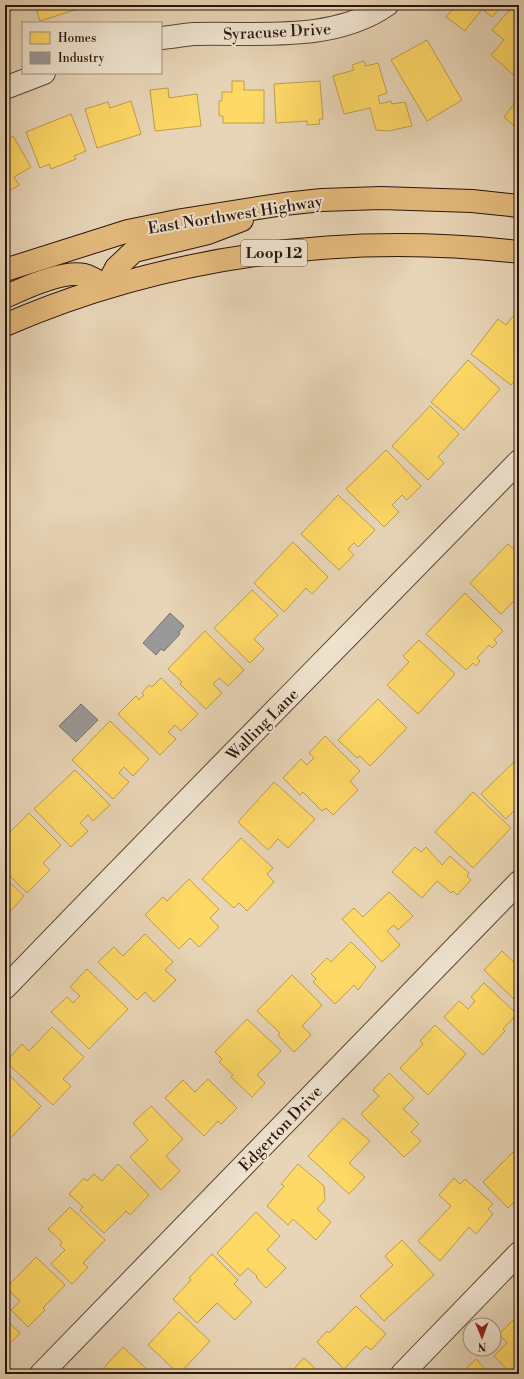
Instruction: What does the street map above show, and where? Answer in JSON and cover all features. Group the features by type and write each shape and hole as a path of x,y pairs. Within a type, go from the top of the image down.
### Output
{"main road":[{"name":"East Northwest Highway","path":"5,270 128,231 182,220 284,204 322,200 381,198 457,200 519,206"},
{"path":"5,297 25,288 59,277 71,275 83,275 96,280 106,287 116,268 134,251 208,232 284,204"},
{"name":"Loop 12","path":"5,325 36,311 106,287 178,268 239,257 300,250 417,245 490,248 519,252"}],"street":[{"name":"Syracuse Drive","path":"162,38 192,34 318,31 347,25 373,15 387,5"},
{"path":"5,88 41,74"},
{"name":"Walling Lane","path":"5,988 152,835 358,627 519,461"},
{"name":"Edgerton Drive","path":"41,1374 519,882"},
{"path":"402,1374 519,1253"}],"building: Homes":[{"path":"35,5 90,5 40,21"},
{"path":"456,5 502,5 492,17 482,9 465,31 446,17"},
{"path":"514,5 519,9 519,75 517,78 491,55 504,40 492,30"},
{"path":"427,40 462,100 427,121 391,60"},
{"path":"364,61 366,66 378,63 387,93 378,96 380,104 391,101 392,104 405,102 412,126 388,131 376,130 370,108 344,114 333,76 354,70 352,65"},
{"path":"232,81 244,81 244,90 264,90 264,123 223,123 223,116 219,116 219,101 222,101 222,92 232,92"},
{"path":"320,81 323,119 319,119 320,124 307,125 307,121 276,123 274,84"},
{"path":"168,88 169,98 197,94 201,126 155,131 150,90"},
{"path":"519,96 519,130 504,117"},
{"path":"131,101 141,134 97,148 85,109 108,102 110,108"},
{"path":"71,114 86,151 74,156 76,159 51,169 49,164 40,168 26,132"},
{"path":"13,136 31,167 14,177 19,185 5,193 5,141"},
{"path":"513,316 519,321 519,376 511,385 471,354 498,319 506,325"},
{"path":"468,360 500,389 464,430 431,402"},
{"path":"430,406 459,434 438,457 444,463 428,480 392,446"},
{"path":"386,450 421,486 407,500 402,495 392,505 399,512 384,527 346,489"},
{"path":"338,495 375,530 358,547 354,543 348,549 354,555 339,570 301,534"},
{"path":"293,542 328,577 312,594 306,588 284,612 254,583"},
{"path":"508,544 519,554 519,596 501,614 470,583"},
{"path":"252,590 278,615 254,639 264,649 250,663 214,628"},
{"path":"465,593 503,631 494,640 497,643 492,648 489,645 477,658 480,661 476,666 473,663 466,670 426,634"},
{"path":"205,631 244,670 228,686 219,678 213,684 222,693 206,709 180,684 182,682 168,669"},
{"path":"419,640 455,674 418,714 387,685 409,662 403,656"},
{"path":"161,678 198,714 181,731 175,725 168,732 176,739 160,755 118,714 136,696 139,700 144,695 142,693 149,685 152,687"},
{"path":"378,699 407,728 370,766 360,756 357,758 338,740"},
{"path":"110,721 149,759 133,776 124,767 119,773 129,782 113,799 72,760"},
{"path":"325,736 360,771 350,781 358,790 333,815 326,808 322,811 303,792 300,795 283,778 301,759 307,765 314,758 309,753"},
{"path":"519,757 519,806 506,819 481,794"},
{"path":"75,770 110,805 93,821 88,815 80,823 88,831 71,847 34,809"},
{"path":"274,782 315,819 288,848 278,839 268,850 238,822"},
{"path":"473,792 511,828 473,868 435,832"},
{"path":"29,813 61,845 43,863 50,870 27,893 5,871 5,837"},
{"path":"241,838 273,868 267,874 274,882 247,911 239,903 234,908 202,879"},
{"path":"415,847 421,852 426,847 442,865 450,856 469,873 467,876 471,880 457,895 453,891 451,893 437,881 422,898 392,872"},
{"path":"5,878 24,896 8,914 5,911"},
{"path":"189,879 219,909 210,918 219,927 199,947 190,938 179,949 145,915 163,897 167,901"},
{"path":"389,892 413,916 398,930 394,925 387,931 400,945 382,962 342,919 354,908 363,917"},
{"path":"145,934 173,962 165,970 176,980 154,1002 145,992 137,1000 98,962 114,947 123,956"},
{"path":"351,942 376,967 358,990 354,985 335,1004 313,982 316,979 311,974 327,958 331,962"},
{"path":"502,951 519,967 519,1004 484,970"},
{"path":"87,969 128,1009 89,1049 51,1012 67,997 73,1003 80,996 70,987"},
{"path":"292,975 322,1005 302,1026 311,1035 294,1052 278,1035 280,1033 257,1011"},
{"path":"484,983 517,1014 503,1029 505,1031 483,1055 444,1017 459,1001 468,1009 475,1001 471,997"},
{"path":"247,1019 281,1051 257,1075 265,1083 252,1097 231,1077 233,1075 219,1062 222,1059 215,1052"},
{"path":"435,1025 466,1054 428,1095 400,1068 423,1044 420,1041"},
{"path":"52,1027 84,1057 63,1079 71,1086 53,1105 6,1062 22,1044 29,1051"},
{"path":"5,1071 41,1106 5,1144"},
{"path":"389,1073 414,1098 403,1109 419,1124 411,1132 421,1141 404,1157 361,1114 379,1096 373,1090"},
{"path":"208,1079 237,1108 221,1124 218,1121 204,1136 165,1098 183,1080 195,1092"},
{"path":"151,1106 183,1139 166,1156 180,1171 161,1190 130,1157 148,1140 133,1123"},
{"path":"343,1118 370,1141 349,1163 365,1177 349,1194 308,1156"},
{"path":"519,1146 519,1197 508,1208 483,1182"},
{"path":"118,1164 149,1195 130,1215 126,1211 104,1233 80,1210 83,1207 69,1194 84,1178 87,1181 94,1174 102,1181"},
{"path":"298,1164 324,1186 325,1200 317,1209 331,1222 316,1240 293,1219 288,1225 267,1206 284,1186 281,1184"},
{"path":"454,1178 460,1184 465,1179 493,1204 488,1209 493,1214 476,1234 469,1227 440,1261 418,1241 451,1206 439,1195"},
{"path":"70,1207 105,1240 83,1263 88,1267 72,1284 51,1264 65,1250 60,1245 62,1242 48,1229"},
{"path":"256,1212 280,1236 267,1250 286,1268 266,1288 256,1277 257,1276 248,1268 240,1276 217,1253"},
{"path":"402,1240 434,1275 384,1321 360,1296 393,1265 385,1256"},
{"path":"212,1254 238,1280 234,1284 252,1302 235,1320 217,1303 197,1323 173,1299 191,1280 189,1278"},
{"path":"36,1257 65,1285 43,1308 45,1310 28,1327 11,1310 20,1301 6,1288"},
{"path":"356,1306 386,1334 371,1350 366,1346 344,1369 317,1342 327,1331 329,1333"},
{"path":"179,1312 210,1341 179,1374 148,1345"},
{"path":"519,1314 519,1366 511,1374 495,1357 502,1357 502,1348 507,1343 502,1337 502,1331"},
{"path":"5,1319 20,1333 5,1348"},
{"path":"123,1347 152,1374 98,1374"},
{"path":"304,1358 321,1374 282,1374 286,1369 290,1373"},
{"path":"476,1359 490,1374 460,1374"}],"building: Industry":[{"path":"170,613 184,626 179,632 180,634 164,651 161,649 156,655 143,643"},
{"path":"81,704 98,720 76,742 59,726"}]}
